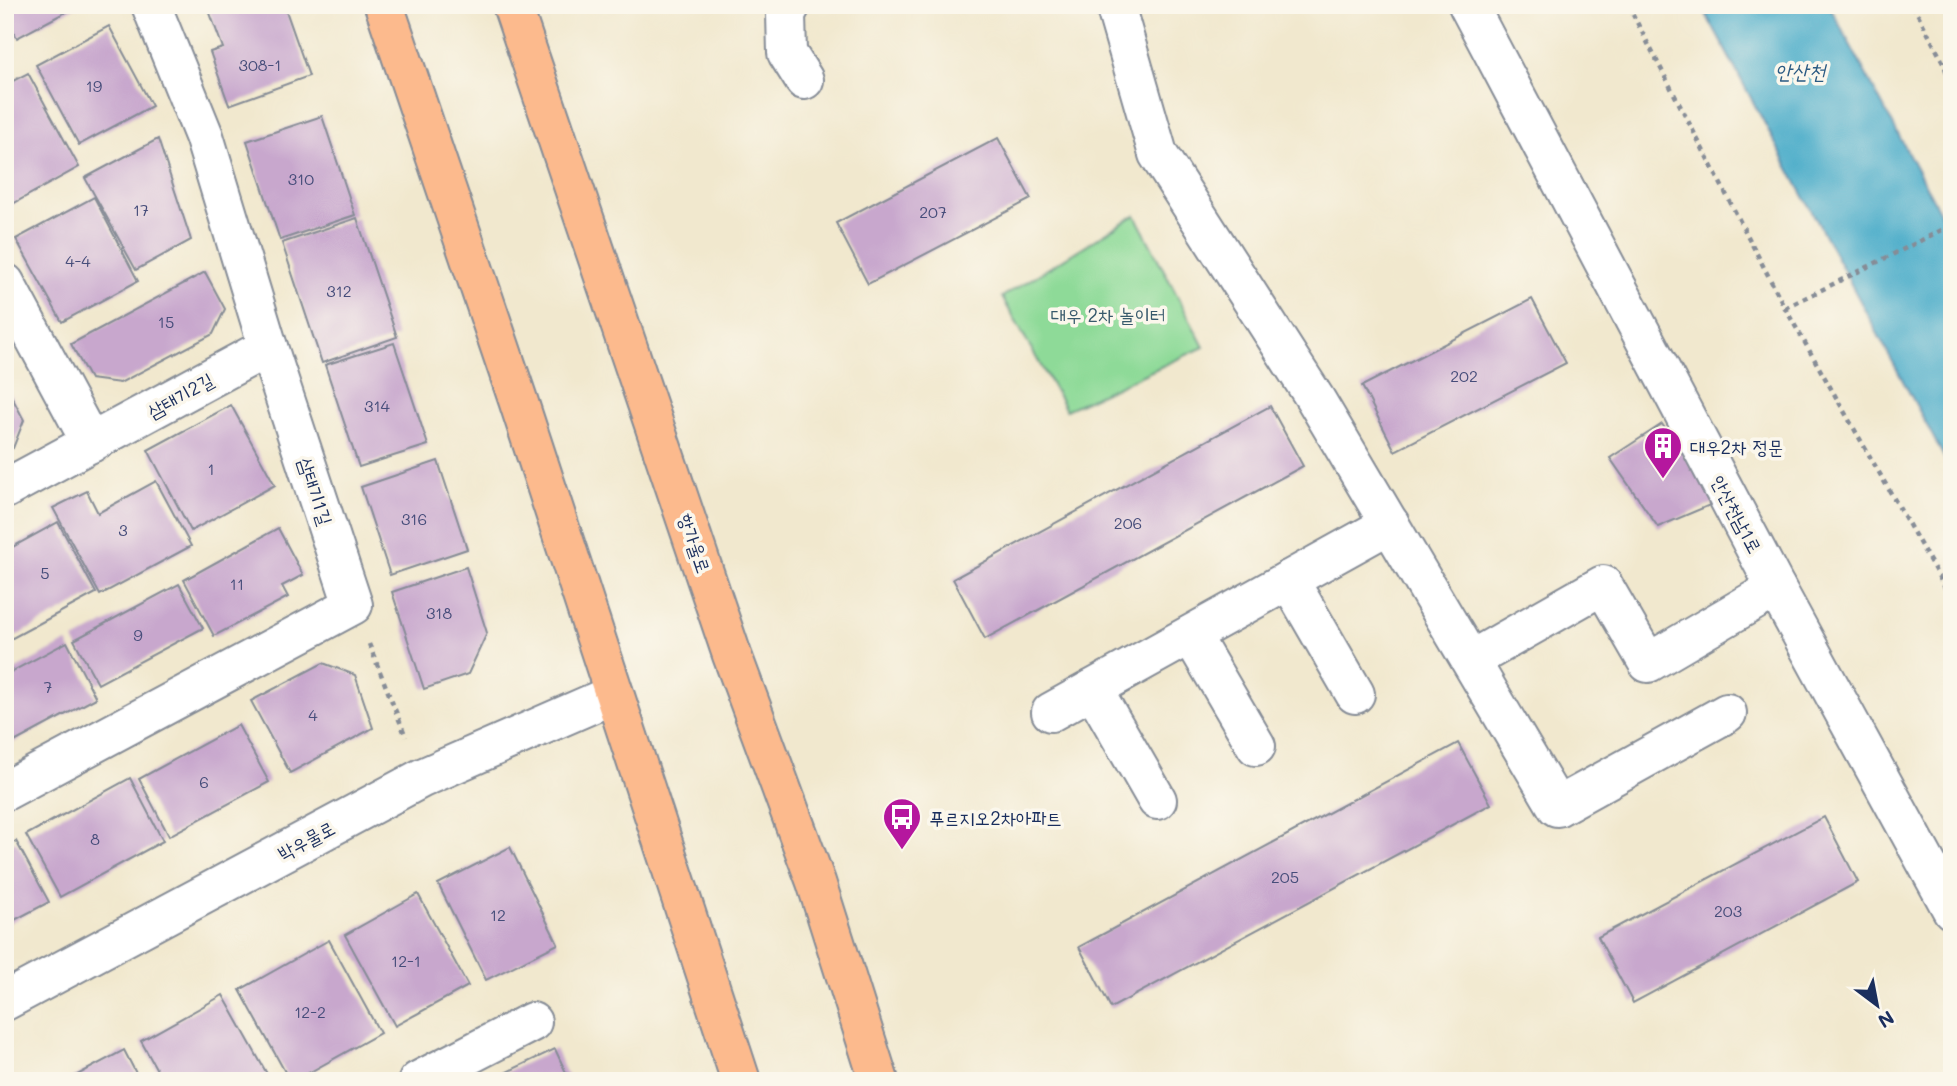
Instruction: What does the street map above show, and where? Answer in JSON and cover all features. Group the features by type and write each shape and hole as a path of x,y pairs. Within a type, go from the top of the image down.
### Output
{"main road":[{"path":"384,5 409,72 741,1081"},
{"name":"항가울로","path":"512,5 732,655 816,882 879,1081"}],"street":[{"name":"삼태기1길","path":"152,5 204,136 268,347 353,605"},
{"path":"791,5 786,14 787,53 804,80"},
{"path":"1115,5 1158,154 1316,400 1558,807 1727,713"},
{"name":"안산천남1로","path":"1468,5 1776,588 1952,910"},
{"path":"5,283 91,443"},
{"name":"삼태기2길","path":"5,489 268,347"},
{"path":"1051,712 1390,524"},
{"path":"1289,580 1355,694"},
{"path":"1471,660 1603,585 1648,663 1776,588"},
{"path":"5,791 353,605"},
{"path":"1191,635 1256,746"},
{"path":"1093,689 1157,800"},
{"name":"박우물로","path":"5,1002 422,778 614,694"},
{"path":"418,1081 531,1022"}],"path":[{"path":"1628,5 1785,308 1952,600"},
{"path":"1913,5 1944,64 1952,89"},
{"path":"1944,64 1952,70"},
{"path":"1785,308 1952,225"},
{"path":"353,605 410,747"}],"green space":[{"name":"대우 2차 놀이터","path":"1135,215 1204,347 1066,410 1002,297"}],"water":[{"name":"안산천","path":"1701,5 1829,5 1952,235 1952,472"}],"building":[{"path":"5,5 79,5 17,38 5,15"},
{"path":"207,5 284,5 309,76 229,105 210,52 223,48"},
{"path":"109,26 152,106 79,145 36,65"},
{"path":"28,73 79,167 7,207 5,85"},
{"path":"322,116 355,215 280,240 247,141"},
{"path":"998,138 1031,199 868,284 836,223"},
{"path":"158,139 191,240 136,270 85,178"},
{"path":"94,197 138,281 62,322 16,239"},
{"path":"357,218 397,337 322,363 282,243"},
{"path":"205,272 225,309 213,334 120,383 90,379 71,344"},
{"path":"1532,299 1566,363 1395,451 1362,386"},
{"path":"394,343 428,445 359,467 325,365"},
{"path":"5,384 24,420 13,448 5,453"},
{"path":"231,405 275,485 191,531 148,450"},
{"path":"1270,406 1303,466 985,639 953,579"},
{"name":"대우2차 정문","path":"1662,424 1717,502 1658,527 1610,458"},
{"path":"438,461 467,549 390,575 361,487"},
{"path":"156,481 191,546 100,595 53,508 87,491 98,513"},
{"path":"58,522 96,593 5,642 5,551"},
{"path":"278,528 303,575 282,586 288,597 214,636 184,580"},
{"path":"466,567 487,633 468,674 424,689 392,592"},
{"path":"179,584 203,628 98,684 74,640"},
{"path":"67,642 96,698 5,747 5,675"},
{"path":"323,663 355,675 373,728 290,773 251,701"},
{"path":"238,725 269,782 169,836 139,779"},
{"path":"1458,743 1491,804 1111,1008 1079,947"},
{"path":"130,778 163,841 60,897 26,835"},
{"path":"1824,817 1858,882 1633,1003 1598,937"},
{"path":"16,841 49,902 5,925 5,847"},
{"path":"510,847 558,944 486,980 438,884"},
{"path":"418,894 468,986 395,1026 345,935"},
{"path":"329,940 380,1033 290,1081 240,990"},
{"path":"223,995 271,1081 163,1081 141,1041"},
{"path":"555,1049 570,1081 488,1081"},
{"path":"124,1050 140,1081 66,1081"}],"place":[{"name":"대우2차 정문","path":"1663,480"},
{"name":"푸르지오2차아파트","path":"902,851"}]}
